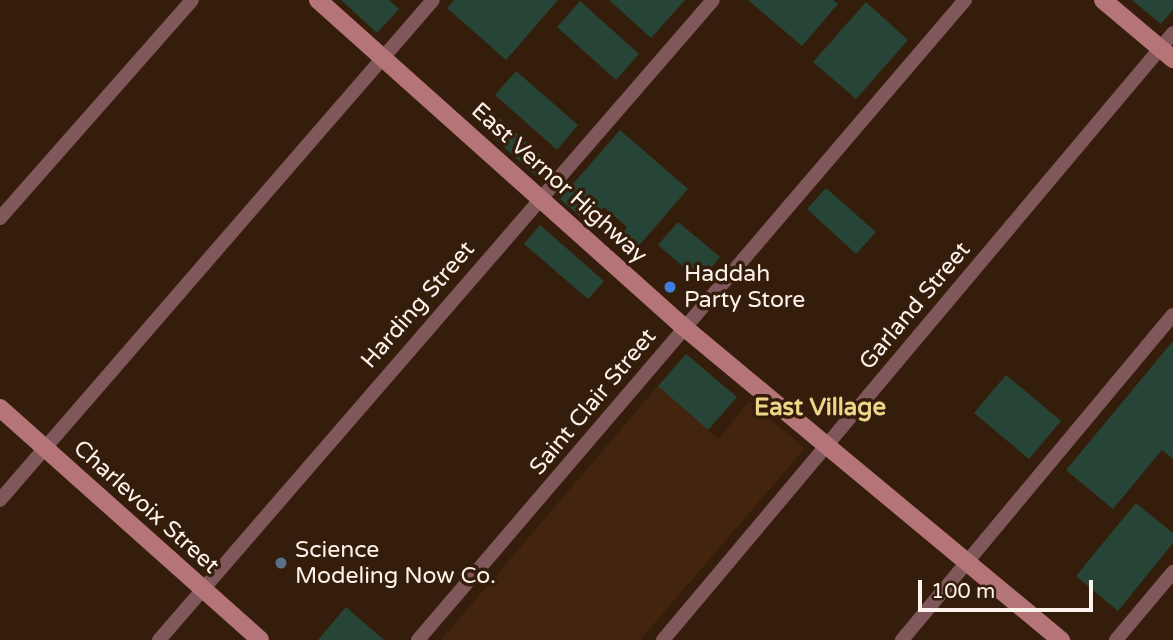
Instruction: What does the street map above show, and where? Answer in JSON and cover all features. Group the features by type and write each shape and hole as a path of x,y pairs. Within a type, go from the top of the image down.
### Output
{"street":[{"path":"0,218 192,0"},
{"name":"East Vernor Highway","path":"318,0 685,328 1061,640"},
{"path":"0,500 433,0"},
{"name":"Harding Street","path":"159,640 713,0"},
{"name":"Saint Clair Street","path":"418,640 965,0"},
{"path":"1103,0 1167,53"},
{"name":"Garland Street","path":"663,640 1167,53 1173,33"},
{"path":"902,640 1173,316"},
{"name":"Charlevoix Street","path":"0,408 260,640"},
{"path":"1116,640 1173,572"}],"shaded area":[{"path":"658,386 718,439 749,402 805,448 640,640 441,640"}],"green space":[{"path":"341,0 389,0 399,9 377,33"},
{"path":"454,0 558,0 506,60 447,8"},
{"path":"609,0 685,0 651,38"},
{"path":"748,0 833,0 838,4 802,46"},
{"path":"1132,0 1173,0 1173,10 1161,24"},
{"path":"580,1 639,54 616,80 557,27"},
{"path":"866,2 908,40 856,99 813,62"},
{"path":"516,71 578,125 557,150 495,95"},
{"path":"486,106 548,162 536,176 474,120"},
{"path":"620,130 688,189 629,257 613,243 627,227 604,207 589,224 560,199"},
{"path":"826,188 876,232 856,254 807,209"},
{"path":"678,222 720,257 700,281 658,245"},
{"path":"540,225 604,281 588,299 524,244"},
{"path":"1173,341 1173,459 1162,450 1113,509 1066,470"},
{"path":"686,354 737,397 708,430 658,386"},
{"path":"1006,375 1061,421 1029,459 974,413"},
{"path":"1136,503 1173,533 1173,543 1118,611 1076,576"},
{"path":"346,607 384,640 318,640"}],"place":[{"name":"Haddah Party Store","path":"670,287"},
{"name":"Science Modeling Now Co.","path":"281,563"}],"district":[{"name":"East Village","path":"820,408"}]}
